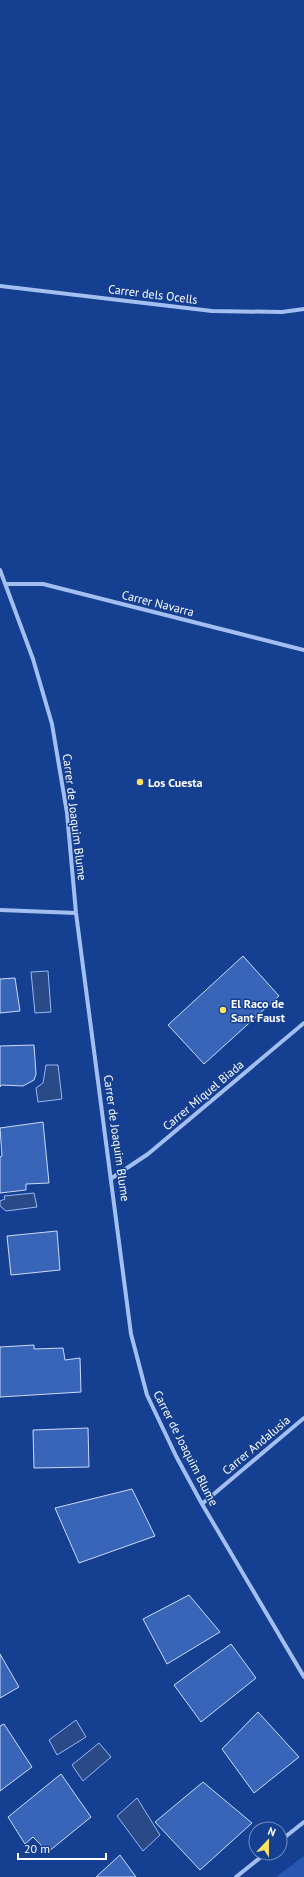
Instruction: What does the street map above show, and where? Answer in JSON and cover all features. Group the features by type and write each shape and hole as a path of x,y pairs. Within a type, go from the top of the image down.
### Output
{"street":[{"name":"Carrer dels Ocells","path":"0,286 212,312 282,312 304,309"},
{"name":"Carrer de Joaquim Blume","path":"0,570 33,659 52,724 67,813 76,913 112,1178 131,1334 147,1396 202,1504 304,1676"},
{"name":"Carrer Navarra","path":"5,584 43,584 304,650"},
{"path":"0,910 76,913"},
{"name":"Carrer Miquel Biada","path":"112,1178 148,1154 304,1023"},
{"name":"Carrer Andalusia","path":"202,1504 304,1418"},
{"path":"288,1835 304,1822"},
{"path":"236,1877 256,1861"}],"shaded area":[{"path":"48,971 51,1012 35,1013 31,972"},
{"path":"46,1065 58,1065 62,1099 38,1102 36,1088 43,1083"},
{"path":"34,1193 37,1207 6,1211 0,1206 0,1201 5,1199 4,1196"},
{"path":"76,1720 86,1737 57,1755 49,1740"},
{"path":"99,1743 111,1757 83,1781 72,1765"},
{"path":"137,1798 160,1835 143,1851 117,1816"},
{"path":"304,1856 304,1877 276,1877"}],"building":[{"name":"El Raco de Sant Faust","path":"243,956 279,996 204,1064 168,1025"},
{"path":"15,978 20,1011 0,1013 0,979"},
{"path":"34,1045 36,1074 34,1080 23,1086 1,1085 0,1087 0,1046"},
{"path":"43,1122 49,1183 26,1184 26,1190 0,1193 0,1157 2,1156 0,1128"},
{"path":"57,1231 60,1270 11,1275 7,1236"},
{"path":"34,1345 34,1349 63,1348 65,1360 80,1358 81,1392 0,1397 0,1347"},
{"path":"88,1428 89,1467 34,1468 33,1430"},
{"path":"132,1489 155,1536 79,1563 55,1508"},
{"path":"189,1595 220,1632 167,1664 143,1619"},
{"path":"231,1644 256,1678 201,1722 174,1685"},
{"path":"0,1654 19,1687 0,1698"},
{"path":"258,1712 299,1757 254,1793 222,1749"},
{"path":"4,1724 32,1767 0,1791 0,1726"},
{"path":"61,1774 91,1817 48,1852 33,1837 25,1844 8,1817"},
{"path":"203,1782 250,1821 248,1821 248,1827 200,1870 155,1822"},
{"path":"120,1855 136,1877 96,1877"}],"place":[{"name":"Los Cuesta","path":"140,782"},
{"name":"El Raco de Sant Faust","path":"223,1010"}]}
